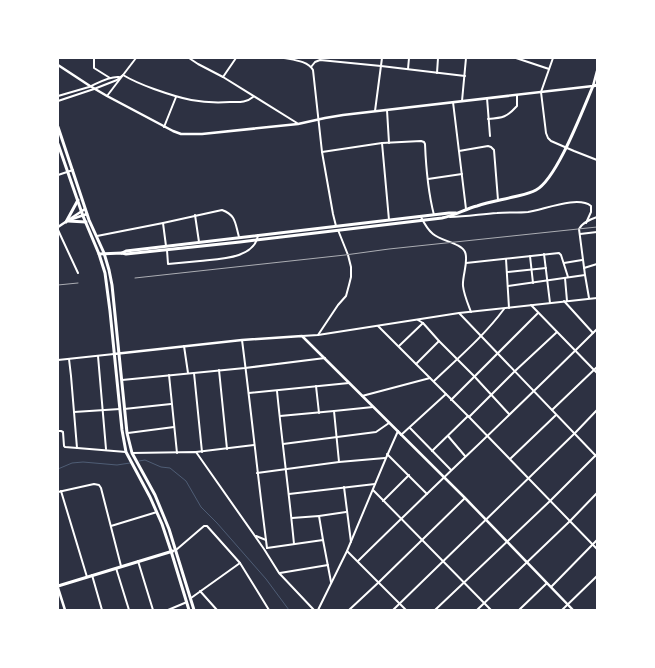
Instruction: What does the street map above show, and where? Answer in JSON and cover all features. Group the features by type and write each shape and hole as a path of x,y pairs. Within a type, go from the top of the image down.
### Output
{"main road":[{"path":"166,248 257,240 423,220 456,213 498,200 527,194 537,190 550,176 566,148 593,86 597,85"},
{"path":"58,127 85,209 104,253 109,270 127,433 130,445 132,452 161,508 176,550 194,610"},
{"path":"58,144 81,211 99,254 105,273 126,452 157,512 171,551 189,610"},
{"path":"78,200 68,221 86,222"},
{"path":"99,254 126,254 199,242 389,220 421,217 450,217 456,213"},
{"path":"107,292 112,291"},
{"path":"58,587 92,575 176,550"}],"street":[{"path":"94,58 94,68 110,78"},
{"path":"107,96 136,58"},
{"path":"189,58 223,77 298,124"},
{"path":"223,77 236,58"},
{"path":"284,58 297,59 308,64 313,70 322,152 333,214 336,226 348,255 350,267 349,285 346,296 318,335"},
{"path":"375,111 382,58"},
{"path":"408,69 409,58"},
{"path":"437,73 438,58"},
{"path":"462,101 466,58"},
{"path":"516,58 549,69"},
{"path":"553,58 541,92 546,133 548,138 566,148 597,160"},
{"path":"311,67 315,62 320,60 465,76"},
{"path":"58,65 107,96 164,127 181,134 202,134 298,124 334,116 593,86 597,71"},
{"path":"58,101 117,80 123,75"},
{"path":"123,75 139,83 176,97 194,101 215,103 248,101 253,97"},
{"path":"58,96 110,78 119,77"},
{"path":"488,119 503,118 509,114 517,106 517,95"},
{"path":"164,127 176,97"},
{"path":"487,98 490,136"},
{"path":"453,102 466,209"},
{"path":"388,110 389,143"},
{"path":"322,152 382,143 424,142 434,217"},
{"path":"382,143 389,220"},
{"path":"459,151 488,146 494,150 498,200"},
{"path":"58,175 73,170"},
{"path":"428,179 462,174"},
{"path":"450,217 531,212 555,205 578,202 587,203 591,206 591,212 586,222"},
{"path":"78,273 58,228 85,209"},
{"path":"96,236 222,210 230,213 239,237"},
{"path":"68,221 87,214"},
{"path":"194,215 199,242"},
{"path":"421,217 428,229 433,234 461,248 465,253 466,263 463,286 471,312"},
{"path":"589,298 579,228 590,219 597,217"},
{"path":"163,223 168,264 237,256 250,249 257,240 258,235"},
{"path":"580,234 597,232"},
{"path":"466,263 559,252 564,263 566,278 565,301 593,333"},
{"path":"544,254 550,303"},
{"path":"530,256 533,283"},
{"path":"506,259 510,308"},
{"path":"564,263 583,260"},
{"path":"584,268 597,264"},
{"path":"507,272 546,268"},
{"path":"508,286 585,275"},
{"path":"58,360 242,340 318,335 459,313 597,298"},
{"path":"531,306 597,373"},
{"path":"434,382 498,318 504,308"},
{"path":"435,610 550,501 596,455 459,313"},
{"path":"451,400 538,313"},
{"path":"418,320 423,323 509,414"},
{"path":"399,346 423,323"},
{"path":"378,326 597,549"},
{"path":"358,561 597,329"},
{"path":"432,451 557,332"},
{"path":"302,336 465,498 573,610"},
{"path":"242,340 266,540 265,549"},
{"path":"416,364 439,341"},
{"path":"184,346 188,373"},
{"path":"98,356 106,450"},
{"path":"122,380 245,368 325,358"},
{"path":"69,359 77,448"},
{"path":"552,410 597,367"},
{"path":"219,370 227,448"},
{"path":"194,373 202,452"},
{"path":"168,375 177,453"},
{"path":"362,396 430,378"},
{"path":"249,393 349,383"},
{"path":"316,386 319,413"},
{"path":"277,391 294,544"},
{"path":"402,435 446,394"},
{"path":"74,412 125,409 171,404"},
{"path":"280,416 334,412 373,407"},
{"path":"393,610 597,410"},
{"path":"334,412 339,462"},
{"path":"510,459 556,415"},
{"path":"283,444 376,432 389,423"},
{"path":"127,433 174,427"},
{"path":"410,428 451,470"},
{"path":"58,431 63,432 65,447 126,452"},
{"path":"318,610 351,543 387,454 398,432"},
{"path":"448,436 466,456"},
{"path":"132,452 202,452 254,445"},
{"path":"196,452 254,536 265,549 279,573 314,610"},
{"path":"387,454 427,494"},
{"path":"257,473 339,462 386,458"},
{"path":"384,501 409,475"},
{"path":"87,577 60,491 94,484 99,485 121,566"},
{"path":"289,494 375,484"},
{"path":"344,488 351,543"},
{"path":"372,490 491,610"},
{"path":"477,610 597,493"},
{"path":"349,610 465,498"},
{"path":"111,526 157,512"},
{"path":"292,518 346,512"},
{"path":"319,516 331,583"},
{"path":"176,550 204,526 207,526 240,563 269,610"},
{"path":"254,536 266,540"},
{"path":"265,549 323,540"},
{"path":"551,587 597,540"},
{"path":"347,551 406,610"},
{"path":"138,561 153,610"},
{"path":"191,598 240,563"},
{"path":"279,573 328,565"},
{"path":"116,568 129,610"},
{"path":"92,575 102,610"},
{"path":"562,610 597,576"},
{"path":"520,610 547,583"},
{"path":"58,587 65,610"},
{"path":"200,591 217,610"},
{"path":"168,610 187,602"}],"waterway":[{"path":"139,461 145,460 161,467 170,468 186,481 201,507 266,579 289,610"},
{"path":"58,469 72,463 83,462 117,465 130,463"}],"railway":[{"path":"135,278 597,227"},
{"path":"58,285 78,283"}]}
